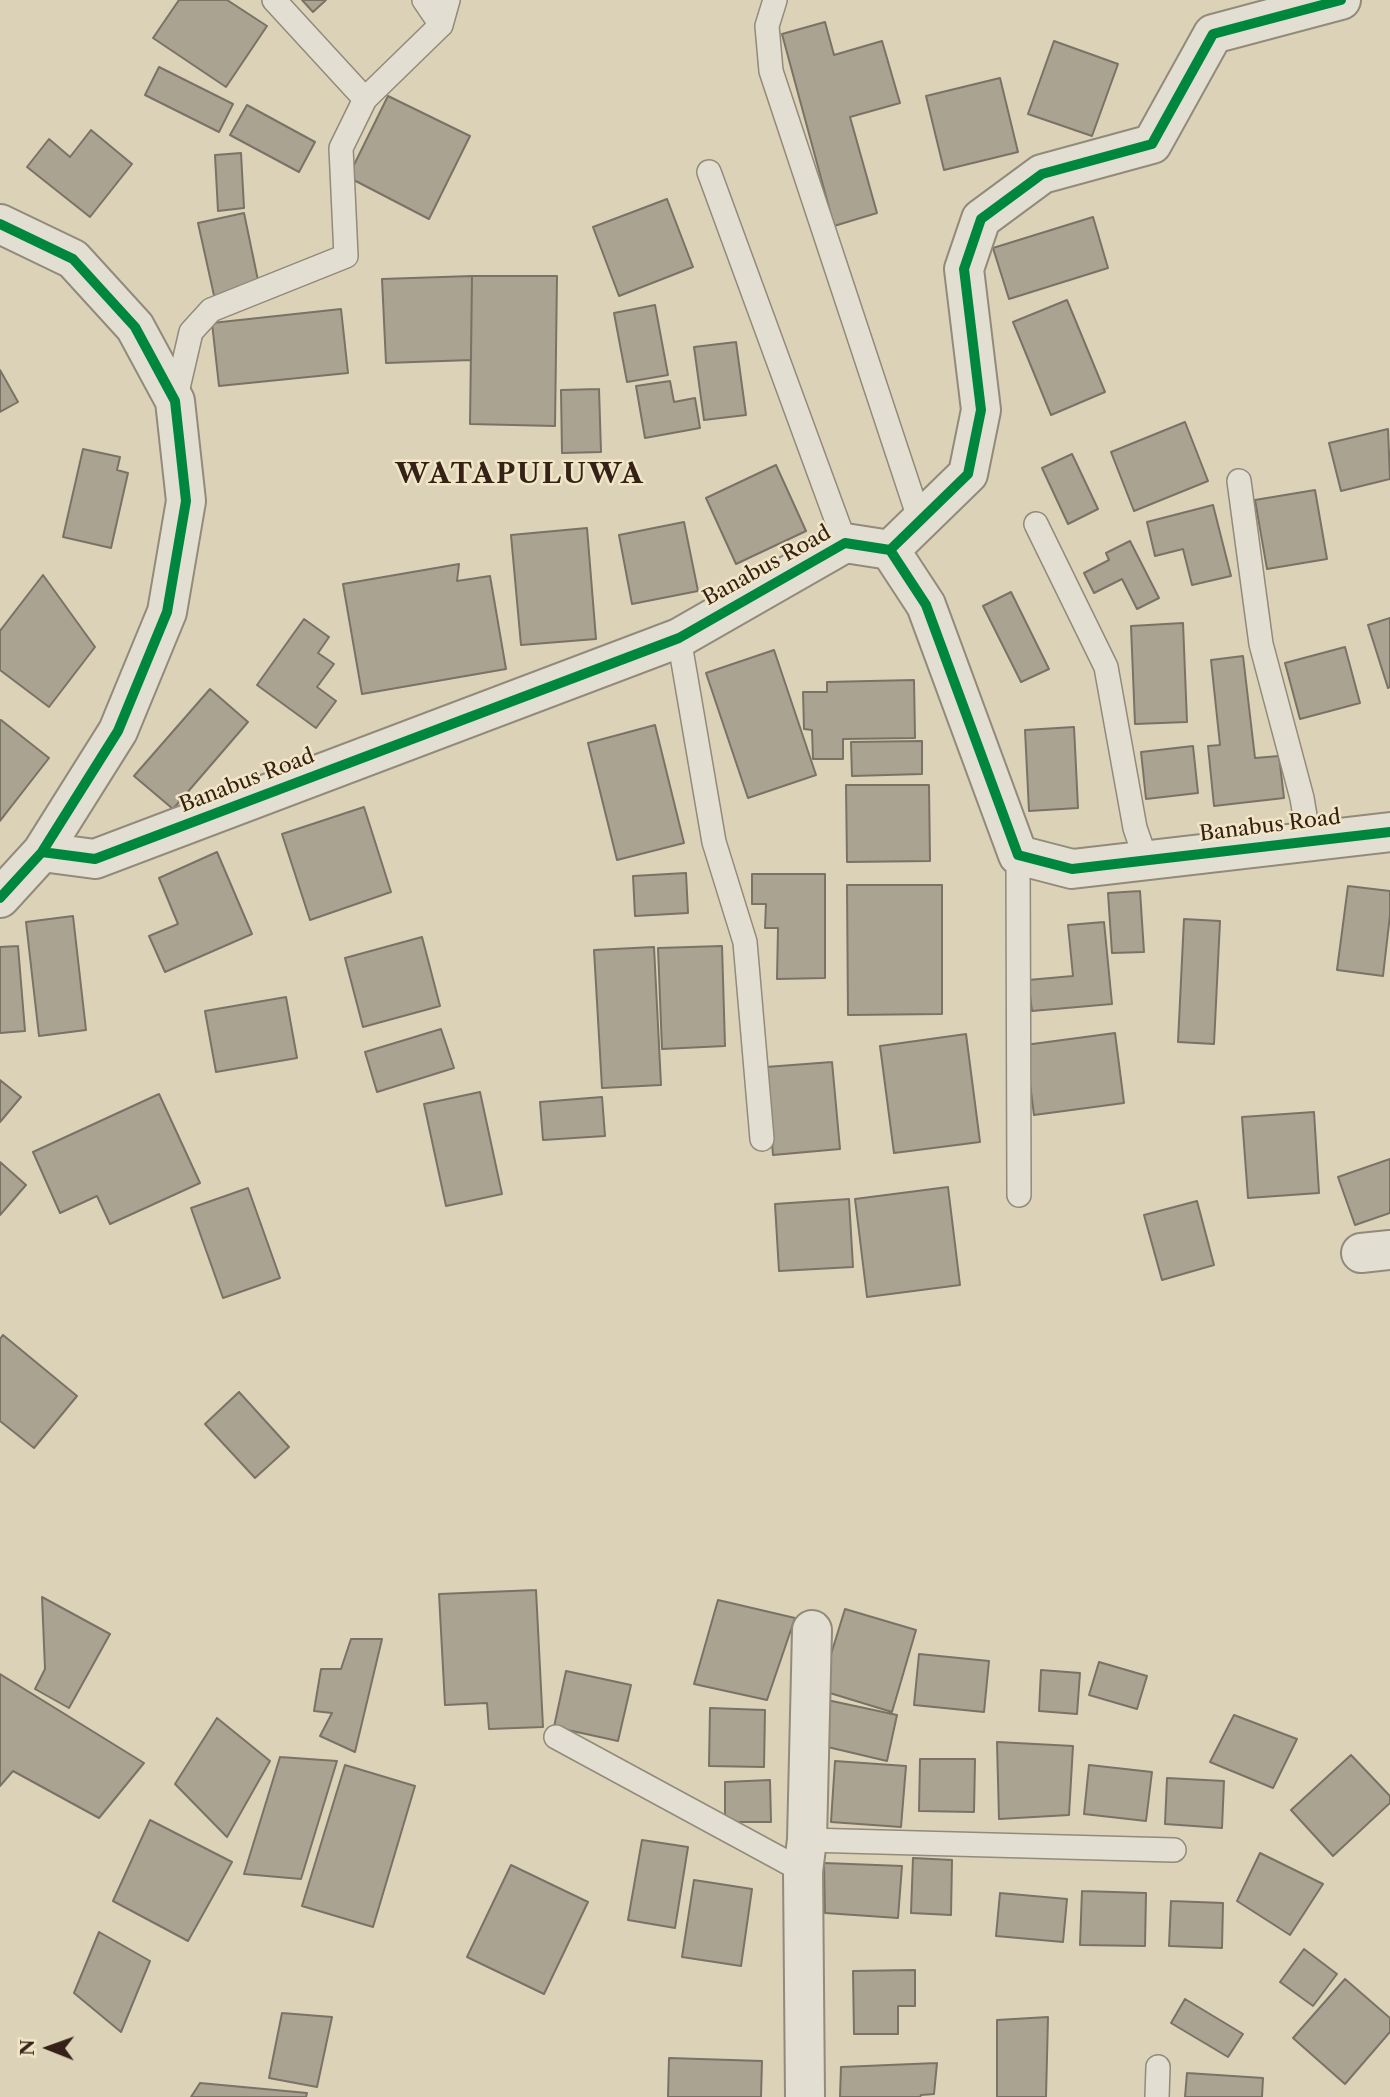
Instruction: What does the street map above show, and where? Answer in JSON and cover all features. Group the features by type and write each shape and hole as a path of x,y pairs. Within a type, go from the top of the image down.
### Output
{"street":[{"path":"1018,855 926,605 890,550 968,474 981,410 964,269 981,219 1042,174 1152,144 1213,34 1341,0"},
{"path":"0,224 74,259 135,327 175,401 186,501 167,612 118,731 42,852 0,898"},
{"name":"Banabus Road","path":"42,852 95,859 679,638 845,543 890,550"},
{"name":"Banabus Road","path":"1018,855 1072,869 1390,832"},
{"path":"805,2097 805,1856 812,1630"}],"lane":[{"path":"274,0 365,99"},
{"path":"424,0 441,25"},
{"path":"175,401 191,332 211,310 346,256 341,148 365,99 441,25 449,0"},
{"path":"775,0 767,26 771,71 920,521"},
{"path":"709,173 845,543"},
{"path":"1239,481 1261,644 1302,798 1309,840"},
{"path":"1036,524 1106,667 1135,828 1146,860"},
{"path":"679,638 714,842 745,942 762,1139"},
{"path":"1018,855 1019,1195"},
{"path":"556,1737 805,1856 1174,1850"},
{"path":"1157,2097 1158,2067"}],"building":[{"path":"179,0 227,0 267,26 226,87 153,38"},
{"path":"302,0 326,0 313,12"},
{"path":"825,22 834,55 882,41 900,103 850,117 877,213 834,226 782,34"},
{"path":"1054,41 1118,64 1092,136 1028,114"},
{"path":"159,67 233,104 219,132 145,95"},
{"path":"1000,78 1018,152 944,170 926,96"},
{"path":"388,96 470,136 429,219 348,177"},
{"path":"247,105 315,142 299,172 230,135"},
{"path":"91,130 132,164 90,217 27,167 49,139 70,157"},
{"path":"241,153 244,208 218,211 215,155"},
{"path":"667,199 693,267 619,296 593,227"},
{"path":"244,213 260,290 215,300 198,223"},
{"path":"1093,217 1108,268 1009,299 993,248"},
{"path":"472,276 471,360 386,363 382,279"},
{"path":"472,276 557,276 555,426 470,424"},
{"path":"1067,300 1105,392 1051,415 1013,322"},
{"path":"655,305 668,375 627,382 614,313"},
{"path":"341,309 348,373 219,386 212,323"},
{"path":"736,342 746,415 704,420 694,347"},
{"path":"0,370 18,402 0,412"},
{"path":"670,381 674,402 695,398 700,428 645,438 636,386"},
{"path":"599,389 601,452 562,453 561,390"},
{"path":"1185,422 1208,481 1134,511 1111,452"},
{"path":"1388,429 1390,479 1341,491 1329,443"},
{"path":"83,449 120,457 117,470 128,473 111,548 63,537"},
{"path":"1072,454 1098,509 1068,524 1042,468"},
{"path":"776,465 806,531 736,564 706,498"},
{"path":"1315,490 1327,559 1267,569 1255,500"},
{"path":"1213,505 1231,576 1192,585 1183,549 1155,556 1147,522"},
{"path":"684,522 698,591 632,604 619,535"},
{"path":"587,528 596,639 521,645 511,535"},
{"path":"1130,541 1159,598 1137,609 1122,579 1094,593 1084,573 1109,560 1106,553"},
{"path":"459,564 457,581 490,576 506,669 362,694 343,584"},
{"path":"43,575 95,647 49,707 0,670 0,631"},
{"path":"1011,592 1049,669 1021,682 983,606"},
{"path":"1390,618 1390,687 1388,688 1368,625"},
{"path":"304,619 329,637 318,653 334,664 317,687 336,701 316,728 257,685"},
{"path":"1183,623 1187,722 1135,724 1131,626"},
{"path":"1345,647 1360,703 1300,719 1285,663"},
{"path":"774,650 816,775 748,798 706,673"},
{"path":"1243,656 1255,758 1279,756 1284,798 1214,806 1208,746 1220,745 1211,660"},
{"path":"914,680 915,738 843,739 843,759 813,759 812,730 804,729 803,692 827,692 827,682"},
{"path":"210,689 248,722 173,809 134,776"},
{"path":"0,721 49,758 0,821"},
{"path":"655,725 684,843 617,860 588,743"},
{"path":"1074,727 1078,808 1029,811 1025,730"},
{"path":"922,741 922,774 852,776 851,742"},
{"path":"1193,746 1198,793 1146,799 1141,752"},
{"path":"846,785 929,785 930,861 847,862"},
{"path":"364,807 391,892 310,920 282,834"},
{"path":"217,852 252,934 165,972 149,936 178,924 159,878"},
{"path":"686,873 688,913 635,916 633,876"},
{"path":"752,874 825,874 825,978 777,979 778,928 765,928 766,904 752,904"},
{"path":"847,885 942,885 942,1014 848,1015"},
{"path":"1348,886 1390,891 1383,976 1337,970"},
{"path":"1140,891 1144,952 1112,953 1108,893"},
{"path":"73,916 86,1030 39,1036 26,922"},
{"path":"1184,919 1220,921 1214,1044 1178,1042"},
{"path":"1104,922 1112,1004 1032,1011 1028,980 1073,976 1068,925"},
{"path":"422,937 440,1006 363,1027 345,958"},
{"path":"18,946 25,1031 0,1033 0,947"},
{"path":"722,946 725,1046 662,1049 658,948"},
{"path":"654,947 661,1085 602,1088 594,950"},
{"path":"286,997 297,1058 216,1072 205,1011"},
{"path":"441,1029 454,1068 377,1092 365,1052"},
{"path":"1115,1033 1124,1103 1034,1115 1025,1045"},
{"path":"966,1034 980,1142 894,1153 880,1046"},
{"path":"832,1062 840,1149 773,1155 766,1067"},
{"path":"0,1080 21,1097 0,1122"},
{"path":"480,1092 502,1194 446,1206 424,1104"},
{"path":"159,1094 200,1183 110,1224 97,1196 60,1213 33,1152"},
{"path":"602,1097 605,1136 543,1140 540,1102"},
{"path":"1314,1112 1319,1193 1248,1198 1242,1117"},
{"path":"1390,1159 1390,1213 1355,1225 1338,1177"},
{"path":"0,1162 26,1185 0,1215"},
{"path":"948,1187 960,1285 867,1297 855,1199"},
{"path":"248,1188 280,1278 223,1298 191,1208"},
{"path":"849,1199 853,1267 779,1271 775,1204"},
{"path":"1197,1201 1214,1265 1162,1280 1144,1215"},
{"path":"3,1335 77,1396 34,1448 0,1421 0,1339"},
{"path":"239,1392 289,1447 255,1478 205,1424"},
{"path":"536,1590 543,1727 489,1729 487,1703 445,1705 439,1594"},
{"path":"42,1597 110,1634 69,1708 35,1689 45,1669"},
{"path":"718,1600 795,1618 767,1700 694,1684"},
{"path":"845,1609 916,1630 892,1712 820,1690"},
{"path":"351,1639 382,1639 355,1752 320,1736 332,1713 314,1711 321,1669 341,1669"},
{"path":"919,1654 989,1661 984,1712 914,1705"},
{"path":"1099,1662 1147,1676 1137,1709 1089,1695"},
{"path":"1041,1670 1080,1673 1077,1714 1039,1711"},
{"path":"566,1671 631,1685 618,1741 554,1727"},
{"path":"0,1674 144,1763 99,1818 13,1771 0,1786"},
{"path":"827,1700 897,1715 887,1761 815,1744"},
{"path":"710,1708 765,1710 764,1767 709,1766"},
{"path":"1234,1715 1297,1739 1273,1788 1210,1762"},
{"path":"217,1718 270,1761 227,1837 175,1784"},
{"path":"997,1742 1073,1746 1069,1815 999,1819"},
{"path":"1351,1755 1390,1796 1390,1803 1333,1856 1291,1810"},
{"path":"280,1757 337,1761 301,1879 244,1874"},
{"path":"920,1759 975,1759 974,1812 919,1811"},
{"path":"835,1761 906,1766 901,1827 831,1822"},
{"path":"345,1765 415,1786 373,1927 302,1906"},
{"path":"1089,1765 1152,1772 1146,1821 1084,1814"},
{"path":"1167,1778 1224,1781 1222,1828 1165,1824"},
{"path":"770,1780 771,1822 725,1822 725,1782"},
{"path":"150,1820 232,1862 188,1941 113,1901"},
{"path":"642,1840 688,1847 675,1928 628,1920"},
{"path":"1260,1853 1323,1884 1290,1935 1237,1901"},
{"path":"913,1858 952,1860 951,1915 911,1913"},
{"path":"824,1863 902,1866 898,1918 825,1913"},
{"path":"511,1865 588,1902 544,1994 467,1957"},
{"path":"694,1880 752,1889 741,1966 682,1957"},
{"path":"1082,1891 1146,1893 1145,1946 1080,1945"},
{"path":"1000,1893 1067,1899 1063,1942 996,1936"},
{"path":"1171,1901 1223,1903 1222,1948 1169,1946"},
{"path":"99,1932 150,1961 121,2032 74,1993"},
{"path":"1304,1949 1337,1974 1313,2006 1280,1982"},
{"path":"915,1970 915,2006 898,2006 898,2034 854,2034 853,1971"},
{"path":"1345,1979 1390,2018 1390,2032 1345,2084 1293,2038"},
{"path":"1185,1999 1243,2034 1228,2057 1171,2023"},
{"path":"282,2013 332,2017 317,2087 269,2078"},
{"path":"1048,2017 1046,2097 997,2097 997,2020"},
{"path":"669,2058 762,2061 761,2097 668,2097"},
{"path":"937,2063 934,2094 920,2097 840,2097 841,2067"},
{"path":"1187,2073 1263,2078 1262,2097 1185,2097"},
{"path":"200,2083 307,2093 306,2097 191,2097"}],"cycle path":[{"path":"890,550 968,474 981,410 964,269 981,219 1042,174 1152,144 1213,34 1341,0"},
{"path":"0,224 73,259 135,327 175,401 186,501 167,612 118,731 42,852 0,898"},
{"path":"42,852 95,859 679,638 845,543 890,550 926,605 1018,855 1072,869 1390,832"}],"district":[{"name":"WATAPULUWA","path":"520,475"}]}
